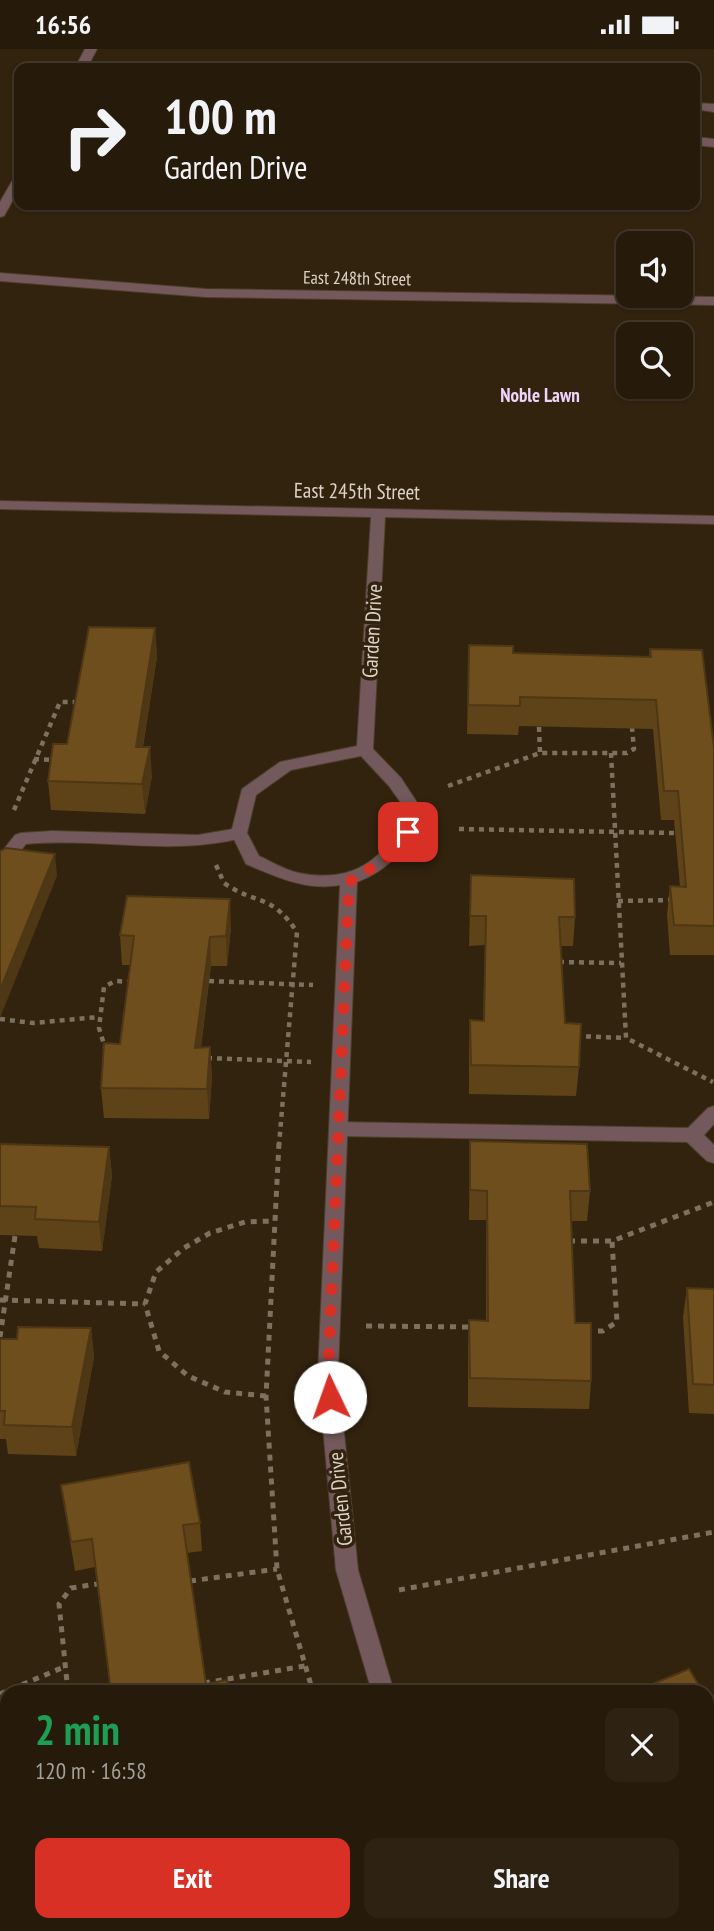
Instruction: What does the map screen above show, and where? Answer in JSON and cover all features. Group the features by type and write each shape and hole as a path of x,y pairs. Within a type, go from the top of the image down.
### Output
{"street":[{"path":"0,213 14,188"},
{"name":"East 248th Street","path":"0,277 206,293 714,301"},
{"name":"East 245th Street","path":"0,505 714,520"},
{"name":"Garden Drive","path":"365,750 378,513"},
{"path":"365,750 394,782 414,810 408,832 390,856 349,882 298,878 252,860 239,833 248,793 286,766 365,750"},
{"path":"0,865 21,839 52,836 198,841 239,833"},
{"name":"Garden Drive","path":"349,882 328,1373 347,1570 381,1685"},
{"path":"692,1135 714,1113"},
{"path":"338,1129 692,1135 714,1156"}],"path":[{"path":"11,818 60,702 83,702"},
{"path":"539,727 540,753"},
{"path":"448,786 540,753 627,753 634,749 632,729"},
{"path":"611,753 626,1038"},
{"path":"34,759 60,760"},
{"path":"458,829 676,833"},
{"path":"215,858 216,871 230,889 280,908 297,932 273,1221 266,1396 277,1569 311,1685"},
{"path":"618,901 681,900"},
{"path":"558,962 621,963"},
{"path":"108,1055 101,1044 99,1017 104,987 115,981 134,982"},
{"path":"209,981 314,985"},
{"path":"0,1019 33,1023 99,1017"},
{"path":"574,1036 626,1038 713,1082"},
{"path":"200,1058 313,1062"},
{"path":"568,1241 612,1241 714,1202"},
{"path":"266,1396 225,1392 188,1376 159,1351 145,1304 156,1272 184,1248 210,1233 245,1222 273,1221"},
{"path":"0,1337 3,1300 15,1235"},
{"path":"582,1331 603,1331 617,1322 612,1241"},
{"path":"3,1300 145,1304"},
{"path":"366,1326 486,1328"},
{"path":"399,1590 714,1532"},
{"path":"190,1581 277,1569"},
{"path":"67,1685 59,1604 71,1588 97,1584"},
{"path":"204,1683 305,1666"},
{"path":"21,1685 64,1667"}],"building":[{"path":"89,627 155,628 136,747 150,747 142,784 48,781 53,744 67,744"},
{"path":"469,645 513,646 513,653 651,657 650,649 702,650 714,748 714,926 674,925 670,886 686,887 678,791 664,791 656,700 520,697 520,706 468,705"},
{"path":"6,848 55,854 0,990 0,851"},
{"path":"471,875 574,879 575,917 559,917 565,1023 581,1024 579,1067 471,1065 470,1020 484,1021 486,916 470,916"},
{"path":"127,896 230,899 226,936 210,937 195,1048 210,1047 207,1089 101,1088 104,1043 120,1044 134,936 120,935"},
{"path":"470,1141 587,1144 590,1191 570,1191 575,1323 591,1323 591,1381 470,1378 469,1320 488,1321 487,1191 470,1190"},
{"path":"0,1144 109,1147 99,1222 35,1219 36,1207 0,1206"},
{"path":"687,1288 714,1289 714,1385 693,1384"},
{"path":"18,1327 91,1328 72,1427 4,1425 5,1411 0,1411 0,1339 17,1339"},
{"path":"189,1462 200,1523 183,1525 206,1684 227,1680 228,1685 110,1685 92,1539 71,1542 61,1485"},
{"path":"689,1669 699,1685 650,1685"}],"district":[{"name":"Noble Lawn","path":"540,395"}],"route":[{"path":"330,1397 328,1373 349,882 390,856 408,832"}]}
